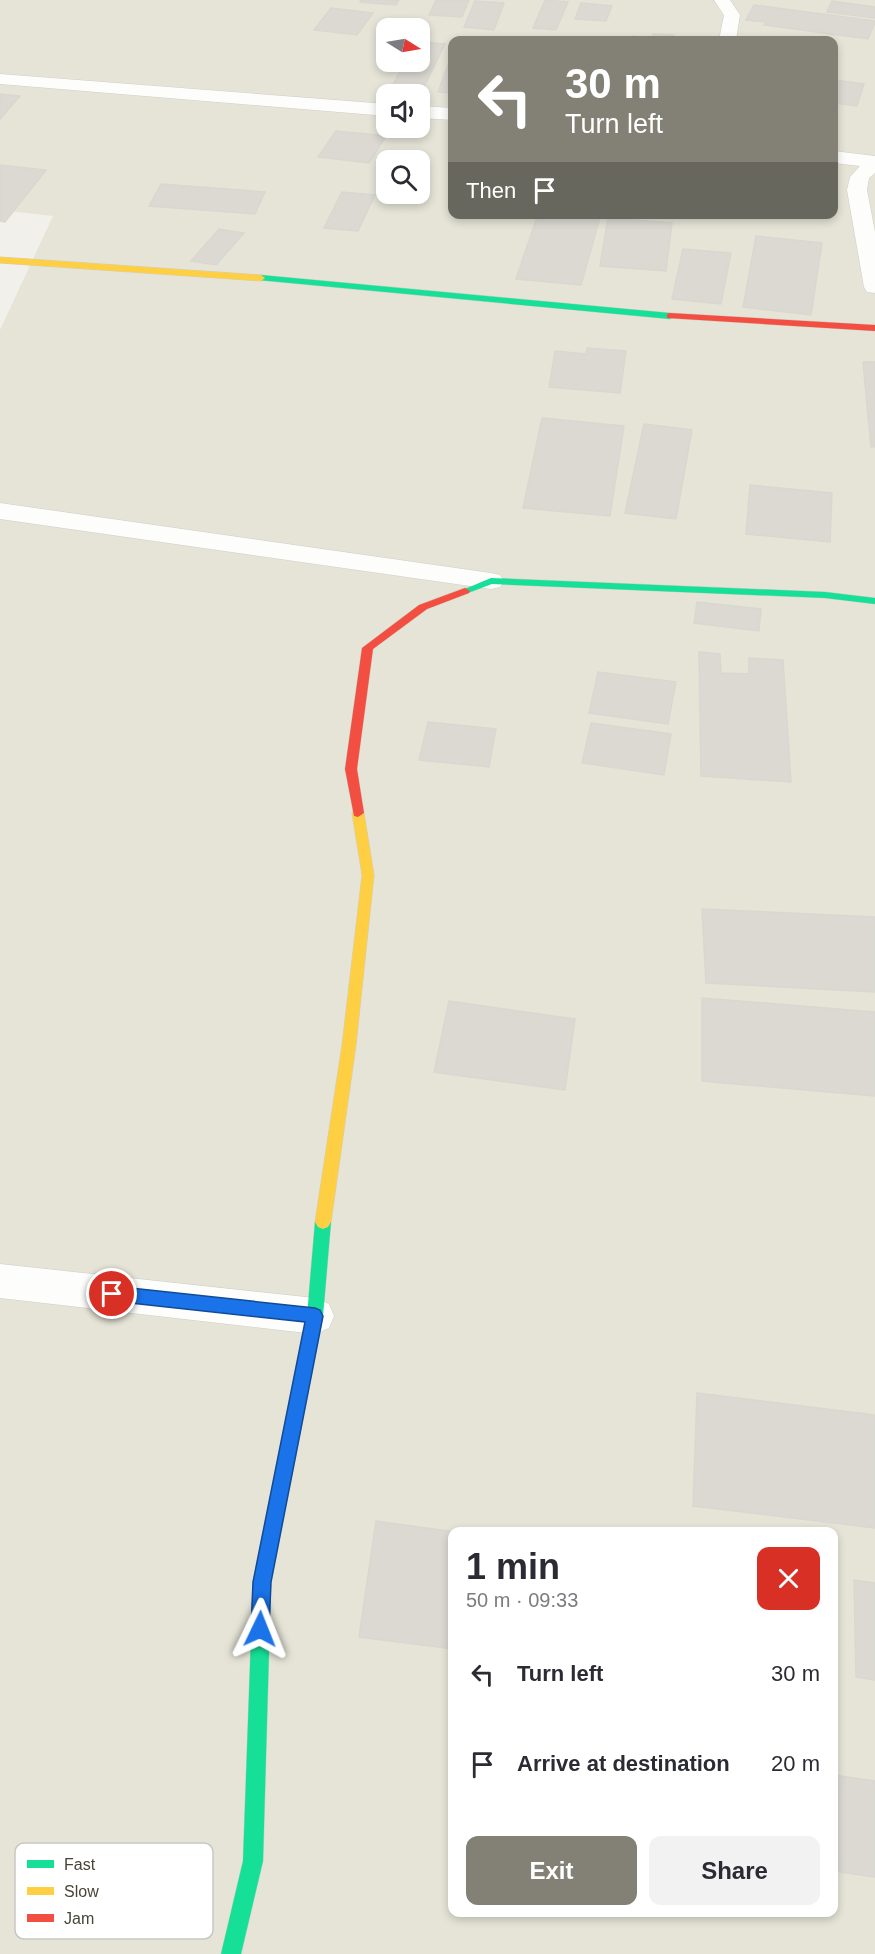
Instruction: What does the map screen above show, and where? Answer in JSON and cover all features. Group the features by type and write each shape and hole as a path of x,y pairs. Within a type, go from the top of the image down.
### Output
{"street":[{"path":"722,0 732,15 729,36"},
{"path":"0,79 376,109"},
{"path":"430,113 448,114"},
{"path":"838,158 875,163"},
{"path":"875,163 861,173 857,179 857,190 875,287"},
{"path":"0,260 460,295 663,316 875,328"},
{"path":"0,511 491,581 825,594 875,601"},
{"path":"231,1954 253,1861 262,1582 315,1316 325,1205 349,1045 368,875 351,769 368,648 423,607 491,581"},
{"path":"0,1281 315,1316"}],"shaded area":[{"path":"0,0 875,0 875,1954 0,1954 0,330 53,216 0,210"}],"building":[{"path":"361,0 399,0 396,5 360,2"},
{"path":"436,0 469,0 462,17 429,15"},
{"path":"545,0 568,2 556,30 533,28"},
{"path":"475,1 504,3 494,30 464,27"},
{"path":"832,1 875,7 875,18 827,12"},
{"path":"581,3 612,6 606,21 575,19"},
{"path":"754,5 875,21 875,23 868,39 764,25 766,22 746,20"},
{"path":"331,8 373,13 357,35 314,30"},
{"path":"653,34 674,35 674,36 652,36"},
{"path":"430,43 445,44 425,84 393,84 400,72 430,72"},
{"path":"448,65 448,93 438,92"},
{"path":"838,81 864,84 857,106 838,104"},
{"path":"0,94 20,96 0,119"},
{"path":"336,131 385,138 369,163 318,157"},
{"path":"0,165 46,170 5,222 0,221"},
{"path":"161,184 265,192 255,214 149,206"},
{"path":"342,192 375,195 358,231 324,228"},
{"path":"536,219 600,219 581,285 516,279"},
{"path":"608,219 672,223 666,271 600,266"},
{"path":"219,229 244,233 216,265 191,261"},
{"path":"756,236 822,243 811,315 743,307"},
{"path":"683,249 731,253 721,304 672,299"},
{"path":"587,348 626,351 620,393 549,387 555,351 586,354"},
{"path":"863,362 875,362 875,447 871,447"},
{"path":"542,418 624,426 610,516 523,508"},
{"path":"644,424 692,430 676,519 625,513"},
{"path":"750,485 832,493 830,542 746,534"},
{"path":"697,602 761,609 759,631 694,623"},
{"path":"699,652 720,654 721,673 749,674 749,658 783,660 791,782 701,776"},
{"path":"598,672 676,682 668,724 589,713"},
{"path":"428,722 496,729 489,767 419,760"},
{"path":"591,723 671,734 664,775 582,763"},
{"path":"702,909 875,917 875,992 706,983"},
{"path":"702,998 875,1012 875,1096 702,1081"},
{"path":"449,1001 575,1019 565,1090 434,1072"},
{"path":"697,1393 875,1415 875,1528 693,1506"},
{"path":"376,1521 448,1531 448,1648 359,1637"},
{"path":"854,1580 875,1583 875,1680 856,1677"},
{"path":"838,1776 875,1781 875,1877 838,1872"}],"traffic: fast":[{"path":"261,278 670,316"},
{"path":"465,591 491,581 825,595 875,601"},
{"path":"231,1954 253,1861 262,1582 315,1316 323,1222"}],"traffic: slow":[{"path":"0,260 261,278"},
{"path":"323,1222 349,1045 368,875 358,813"}],"traffic: jam":[{"path":"670,316 875,328"},
{"path":"358,813 351,769 368,648 423,607 465,591"}],"route":[{"path":"112,1294 315,1316 262,1582 260,1629"}]}
